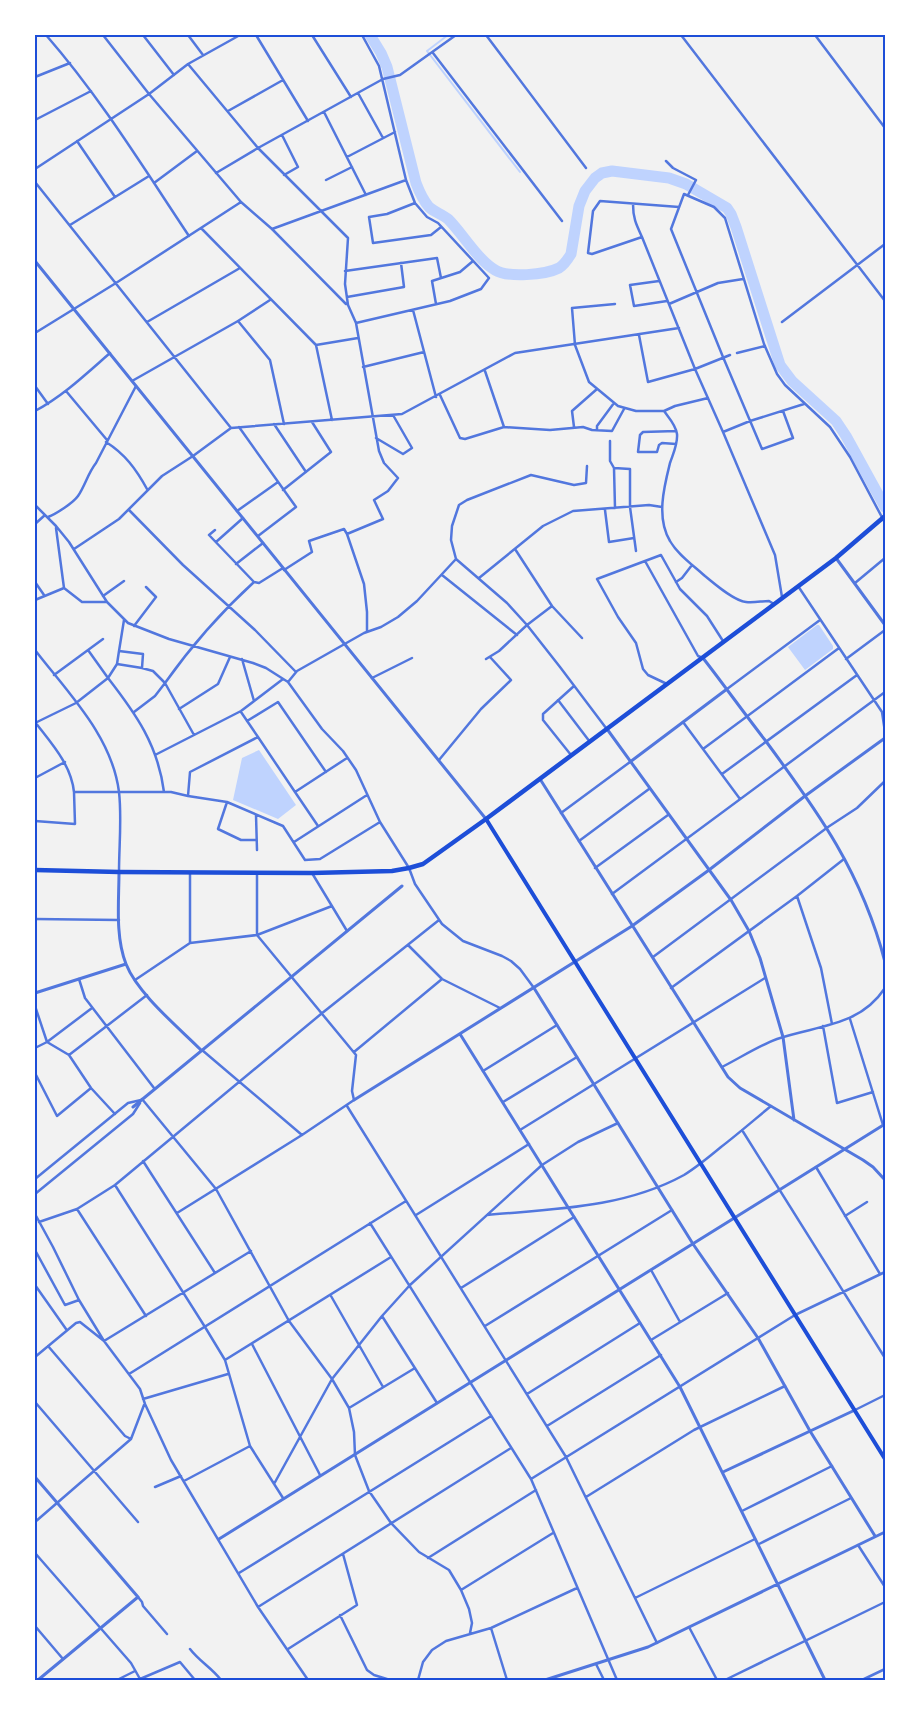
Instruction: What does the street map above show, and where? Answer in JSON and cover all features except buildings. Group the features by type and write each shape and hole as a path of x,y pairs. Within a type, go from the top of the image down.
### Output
{"highway":[{"path":"35,870 257,874 379,872 423,864 703,658 836,558 884,519"}],"main road":[{"path":"486,819 885,1460"}],"street":[{"path":"46,35 70,63 112,119 189,236"},
{"path":"103,35 149,94 241,202 272,229 348,305"},
{"path":"144,35 174,75"},
{"path":"188,35 203,55"},
{"path":"35,169 149,94 188,64 240,35"},
{"path":"256,35 308,121"},
{"path":"312,35 351,97"},
{"path":"356,323 436,304 481,289 489,278 441,226 427,217 415,203 406,180 379,66 362,35"},
{"path":"216,173 358,93 383,80 400,76 456,35"},
{"path":"486,35 586,168"},
{"path":"682,35 885,301"},
{"path":"815,35 885,128"},
{"path":"433,52 562,221"},
{"path":"35,77 70,63"},
{"path":"188,64 258,148 348,238 345,271 346,297 356,323 379,451 384,463 398,478 388,491 374,500 383,519 347,534"},
{"path":"228,111 284,80"},
{"path":"35,120 91,91"},
{"path":"358,93 383,138"},
{"path":"324,112 366,195"},
{"path":"347,157 395,132"},
{"path":"282,135 298,168 284,174"},
{"path":"77,141 114,197"},
{"path":"154,183 197,150"},
{"path":"666,161 673,168 696,180 689,194"},
{"path":"326,180 352,167"},
{"path":"70,225 149,176"},
{"path":"272,229 406,180"},
{"path":"35,182 231,428"},
{"path":"783,411 793,438 762,449 671,229 684,194 689,194 714,207 725,218 764,346 777,374 785,386 830,427 850,457 884,519"},
{"path":"642,237 592,254 588,253 593,211 600,201 679,207"},
{"path":"35,333 241,202"},
{"path":"415,203 387,214 369,217 373,244 431,235 441,226"},
{"path":"633,204 633,217 695,369 775,556 783,598"},
{"path":"201,228 316,345 332,420"},
{"path":"782,322 885,244"},
{"path":"345,271 437,258 441,278"},
{"path":"35,261 486,819"},
{"path":"436,304 432,281 460,272 473,261"},
{"path":"346,297 404,287 401,263"},
{"path":"147,322 240,268"},
{"path":"659,281 630,285 634,306 668,302 718,283 743,279"},
{"path":"132,381 238,321 270,300"},
{"path":"615,304 572,308 575,345 589,382 614,403 624,409 636,411 664,411 675,406 708,398"},
{"path":"413,310 436,397"},
{"path":"238,321 270,360 284,424"},
{"path":"74,549 109,527 129,510 162,476 231,428 402,414 485,371 515,353 679,328"},
{"path":"639,335 648,382 695,369 730,355"},
{"path":"316,345 358,338"},
{"path":"737,352 764,346"},
{"path":"363,367 424,352"},
{"path":"35,411 66,391 110,353"},
{"path":"485,371 504,427"},
{"path":"35,386 48,404"},
{"path":"35,524 47,516 55,514 78,496 136,386"},
{"path":"574,427 572,411 597,389"},
{"path":"66,391 106,441 117,449 134,467 148,490"},
{"path":"440,395 460,438 465,439 504,427 550,430 574,427 612,431 624,409"},
{"path":"597,430 614,403"},
{"path":"723,432 750,421 804,404"},
{"path":"664,411 676,431 676,444 665,481 662,507 665,531 669,540 692,565 731,596 745,602 769,600 774,604"},
{"path":"376,438 403,454 412,448 393,415"},
{"path":"283,490 331,452 312,422"},
{"path":"274,424 306,472"},
{"path":"239,427 296,507 257,536"},
{"path":"676,431 643,432 640,434 638,452 657,452 659,445 662,443 676,444"},
{"path":"610,440 610,461 614,468 615,508"},
{"path":"587,466 586,483 574,485 531,475 467,500 459,506 452,526 451,540 453,550 456,558 507,604 527,625 607,729 731,900 749,931 766,978 783,1037 794,1120"},
{"path":"614,468 630,469 630,507 636,551"},
{"path":"237,511 278,482"},
{"path":"35,505 56,526 74,549 107,602 124,620 134,626 192,646 261,666 288,682 322,729 356,770 380,822 409,868 415,884 439,920 460,939 512,961 520,968 534,988 693,1244 758,1338 810,1431 876,1536"},
{"path":"479,578 543,526 573,511 605,510 649,505 662,507"},
{"path":"129,510 183,565 255,630 296,672"},
{"path":"605,510 609,542 634,538"},
{"path":"216,542 243,518"},
{"path":"56,526 64,588 82,602 107,602"},
{"path":"215,530 209,535 254,582 259,583 312,552 309,541 344,529 364,584 367,632"},
{"path":"236,564 263,543"},
{"path":"515,549 552,606 582,638"},
{"path":"668,684 648,675 643,669 636,644 618,617 597,579 661,556 680,589 707,616 723,642"},
{"path":"288,682 296,672 367,632 398,617 417,601 456,558"},
{"path":"836,558 885,625"},
{"path":"855,584 885,558"},
{"path":"645,561 698,656 703,658 727,689 828,827 845,858 868,909 885,962"},
{"path":"676,582 682,578 692,565"},
{"path":"441,575 517,635"},
{"path":"103,596 124,581"},
{"path":"35,582 45,596"},
{"path":"134,712 155,696 192,646 228,606 254,582"},
{"path":"798,586 882,712 885,732"},
{"path":"134,626 156,597 146,587"},
{"path":"35,600 64,588"},
{"path":"486,659 499,651 527,625 552,606"},
{"path":"35,822 75,824 74,792 65,762 35,722 76,702 108,678 117,664 124,620"},
{"path":"561,813 820,620"},
{"path":"846,659 885,630"},
{"path":"54,675 103,639"},
{"path":"703,748 839,648"},
{"path":"35,650 76,702 104,742 114,767 119,792 120,942 126,964 134,980 201,1050 302,1135"},
{"path":"88,650 134,712 147,734 162,772 164,792"},
{"path":"119,651 143,654 142,668"},
{"path":"179,710 218,684 230,657"},
{"path":"438,761 482,709 511,680 490,657"},
{"path":"372,678 412,658"},
{"path":"242,659 254,702"},
{"path":"117,664 152,670 165,683 194,735"},
{"path":"722,774 857,675"},
{"path":"155,755 241,711 284,679"},
{"path":"571,755 543,720 542,714 575,686"},
{"path":"612,894 885,692"},
{"path":"558,700 590,742"},
{"path":"247,721 278,702 326,772"},
{"path":"241,711 318,827"},
{"path":"683,722 740,799"},
{"path":"188,796 190,772 258,737"},
{"path":"176,1213 632,926 885,738"},
{"path":"295,792 347,758"},
{"path":"35,778 65,762"},
{"path":"540,779 692,1023 728,1077 740,1088 873,1167 885,1180"},
{"path":"652,958 828,827 857,808 885,781"},
{"path":"579,841 649,789"},
{"path":"74,792 164,792 227,802 283,826 305,860 320,859 380,822"},
{"path":"294,842 367,795"},
{"path":"227,802 218,829 241,840 256,840"},
{"path":"256,815 256,850"},
{"path":"595,868 668,815"},
{"path":"671,988 797,896 845,858"},
{"path":"190,873 190,943"},
{"path":"312,873 347,931"},
{"path":"257,874 257,935 356,1055 352,1093 354,1100"},
{"path":"133,1107 402,886"},
{"path":"797,896 821,968 832,1024"},
{"path":"134,980 190,943 257,935 332,906"},
{"path":"35,919 119,920"},
{"path":"39,1222 76,1209 114,1185 439,920"},
{"path":"408,945 442,979 500,1008"},
{"path":"35,993 126,964"},
{"path":"520,1130 766,978"},
{"path":"79,979 85,998 154,1088"},
{"path":"354,1052 442,979"},
{"path":"721,1068 769,1042 850,1019 866,1009 885,988"},
{"path":"70,1055 147,995"},
{"path":"35,1006 47,1042 70,1055 91,1088 115,1114"},
{"path":"35,1048 47,1042 92,1008"},
{"path":"219,1539 884,1124 850,1019"},
{"path":"483,1071 556,1025"},
{"path":"823,1026 837,1103 873,1092"},
{"path":"460,1034 680,1387 825,1680"},
{"path":"503,1102 577,1057"},
{"path":"35,1074 57,1116 91,1088"},
{"path":"142,1099 216,1189 290,1321 332,1379 349,1408 354,1432 355,1455 369,1492 391,1523 418,1552 449,1570 461,1590 469,1610 472,1623 470,1633"},
{"path":"35,1179 128,1103 142,1099"},
{"path":"35,1194 133,1114 142,1099"},
{"path":"347,1106 566,1457 657,1643"},
{"path":"486,1215 569,1208 618,1200 658,1188 701,1164 771,1106"},
{"path":"274,1484 332,1379 382,1316 410,1285 542,1165 578,1142 618,1123"},
{"path":"742,1130 885,1358"},
{"path":"416,1215 529,1144"},
{"path":"143,1162 215,1273"},
{"path":"816,1167 880,1274"},
{"path":"114,1185 225,1360 250,1446 284,1500"},
{"path":"129,1374 406,1201"},
{"path":"845,1216 867,1202"},
{"path":"76,1209 146,1316"},
{"path":"485,1326 672,1210"},
{"path":"35,1214 79,1300 104,1341 140,1389 144,1404 181,1476 258,1606 308,1680"},
{"path":"461,1288 574,1217"},
{"path":"370,1223 531,1479 617,1680"},
{"path":"35,1250 65,1305 79,1300"},
{"path":"104,1341 251,1251"},
{"path":"225,1360 392,1257"},
{"path":"651,1270 680,1322"},
{"path":"531,1479 795,1315 885,1272"},
{"path":"35,1285 66,1329"},
{"path":"651,1340 728,1293"},
{"path":"331,1296 382,1387"},
{"path":"382,1316 437,1404"},
{"path":"35,1357 66,1329 80,1322 104,1341"},
{"path":"527,1394 640,1323"},
{"path":"252,1344 321,1477"},
{"path":"48,1346 125,1436 131,1439"},
{"path":"547,1426 661,1355"},
{"path":"349,1408 415,1368"},
{"path":"143,1400 229,1374"},
{"path":"586,1497 701,1427 785,1386"},
{"path":"723,1472 885,1395"},
{"path":"35,1402 138,1522"},
{"path":"35,1522 131,1439 144,1404"},
{"path":"239,1573 491,1416"},
{"path":"184,1481 250,1446"},
{"path":"258,1606 512,1448"},
{"path":"742,1511 832,1466"},
{"path":"155,1487 181,1476"},
{"path":"35,1477 138,1596 143,1606 167,1634"},
{"path":"428,1558 536,1490"},
{"path":"758,1544 851,1498"},
{"path":"461,1590 554,1532"},
{"path":"547,1680 657,1643 885,1532"},
{"path":"635,1598 756,1539"},
{"path":"858,1545 885,1588"},
{"path":"35,1553 131,1663 140,1680 180,1662 194,1679"},
{"path":"288,1650 357,1605 342,1554"},
{"path":"418,1680 424,1662 432,1650 446,1642 470,1633 491,1628 577,1588"},
{"path":"40,1680 138,1596"},
{"path":"725,1680 885,1602"},
{"path":"340,1615 367,1670 374,1675 390,1680"},
{"path":"35,1626 63,1659"},
{"path":"689,1627 717,1680"},
{"path":"491,1628 507,1680"},
{"path":"190,1649 221,1680"},
{"path":"596,1664 604,1680"},
{"path":"862,1680 885,1669"},
{"path":"117,1680 135,1672"},
{"path":"187,1680 194,1679"}],"water":[{"path":"819,625 833,646 833,649 805,670 788,647"},
{"path":"259,750 296,805 278,819 233,800 242,758"}],"waterway":[{"path":"370,35 387,67 416,183 421,195 429,207 448,219 482,260 495,270 509,274 527,275 553,270 563,265 571,254 579,206 585,191 595,178 602,173 612,171 669,178 686,184 727,208 736,227 780,365 792,381 836,421 885,507"},
{"path":"448,35 427,51 520,172"}]}
